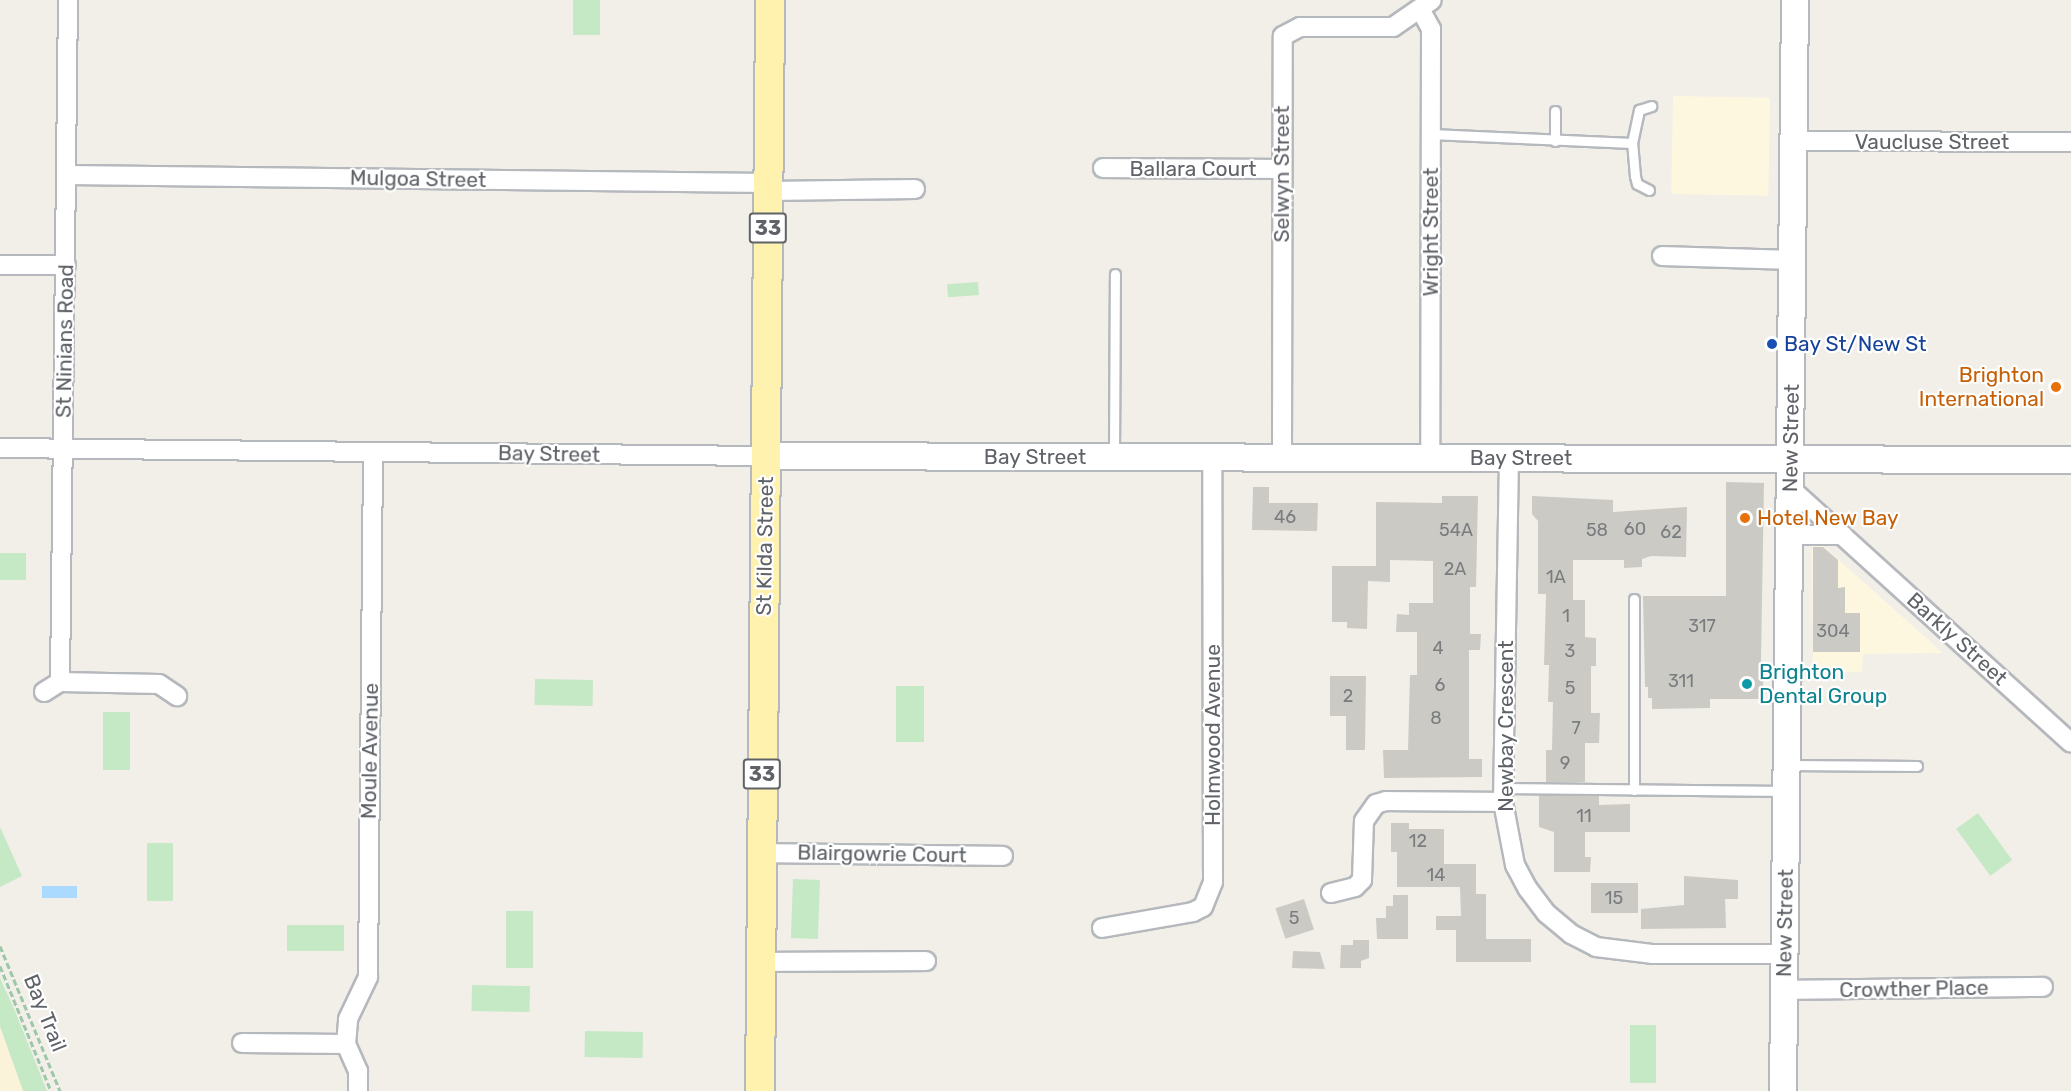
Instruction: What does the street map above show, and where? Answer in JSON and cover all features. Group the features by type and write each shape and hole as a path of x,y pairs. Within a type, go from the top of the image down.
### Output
{"main road":[{"name":"St Kilda Street","path":"760,1091 770,0"}],"street":[{"name":"St Ninians Road","path":"68,0 64,448 52,687 159,684 177,696"},
{"name":"New Street","path":"1784,1091 1795,0"},
{"name":"Wright Street","path":"1426,4 1431,29 1430,458"},
{"name":"Selwyn Street","path":"1281,458 1283,36 1300,27 1383,29 1403,22 1426,4"},
{"name":"Vaucluse Street","path":"1794,141 2071,142"},
{"name":"Ballara Court","path":"1103,168 1282,169"},
{"name":"Mulgoa Street","path":"68,175 915,189"},
{"path":"1662,256 1792,260"},
{"path":"0,265 66,265"},
{"name":"Bay Street","path":"0,448 766,456 2071,460"},
{"name":"Moule Avenue","path":"346,1044 348,1019 368,977 373,452"},
{"name":"Holmwood Avenue","path":"1102,928 1193,912 1203,907 1213,882 1212,458"},
{"name":"Newbay Crescent","path":"1509,458 1503,795 1515,865 1546,913 1570,934 1596,947 1624,952 1785,954"},
{"name":"Barkly Street","path":"1790,488 2071,743"},
{"path":"1790,535 1843,535"},
{"path":"1331,892 1355,887 1362,880 1364,821 1376,804 1386,801 1503,795"},
{"name":"Blairgowrie Court","path":"762,853 1003,856"},
{"path":"761,962 926,961"},
{"name":"Crowther Place","path":"1784,990 2043,987"},
{"path":"242,1043 346,1044 358,1071 358,1091"}],"lane":[{"path":"1649,190 1637,184 1632,143 1639,110 1651,106"},
{"path":"1555,111 1555,141"},
{"path":"1431,134 1632,143"},
{"path":"1114,457 1115,274"},
{"path":"1634,599 1634,790"},
{"path":"1787,765 1917,766"},
{"path":"1503,795 1634,790 1787,791"}],"path":[{"name":"Bay Trail","path":"0,946 60,1091"},
{"path":"0,966 51,1091"}],"shaded area":[{"path":"1673,96 1770,98 1768,196 1671,194"},
{"path":"1812,546 1823,546 1943,653 1863,654 1862,672 1813,673"}],"green space":[{"path":"573,0 600,0 600,35 573,35"},
{"path":"978,282 979,295 948,297 947,284"},
{"path":"0,553 26,553 26,580 0,580"},
{"path":"535,679 593,680 593,706 535,705"},
{"path":"896,686 924,686 924,742 896,742"},
{"path":"103,712 130,712 130,770 103,770"},
{"path":"1978,813 2012,860 1990,876 1956,829"},
{"path":"0,827 22,876 0,887"},
{"path":"147,843 173,843 173,901 147,901"},
{"path":"793,879 820,880 818,939 791,938"},
{"path":"506,911 533,911 533,968 506,968"},
{"path":"287,925 344,925 344,951 287,951"},
{"path":"0,978 47,1091 23,1091 0,1027"},
{"path":"472,985 530,986 530,1012 472,1011"},
{"path":"1630,1025 1656,1025 1656,1083 1630,1083"},
{"path":"585,1031 643,1032 643,1058 585,1057"}],"sand":[{"path":"0,1027 23,1091 0,1091"}],"water":[{"path":"42,886 77,886 77,898 42,898"}],"building":[{"path":"1726,482 1764,483 1761,660 1764,692 1760,699 1710,699 1710,708 1652,709 1652,698 1648,698 1648,687 1645,687 1643,596 1726,596"},
{"path":"1253,487 1269,487 1269,503 1318,503 1317,531 1252,530"},
{"path":"1442,496 1478,496 1476,587 1470,587 1470,634 1481,634 1480,650 1469,650 1469,759 1482,759 1482,777 1384,778 1383,750 1408,750 1410,675 1417,675 1417,632 1396,632 1397,614 1409,615 1409,603 1433,603 1433,561 1390,560 1390,582 1368,581 1367,629 1347,628 1347,622 1332,622 1332,566 1376,566 1376,502 1442,503"},
{"path":"1532,496 1613,500 1613,512 1687,507 1686,557 1651,556 1642,559 1642,567 1624,568 1624,560 1573,560 1573,600 1585,600 1585,637 1596,638 1596,666 1591,666 1591,713 1600,713 1599,743 1585,743 1585,782 1546,782 1546,750 1552,750 1553,702 1548,702 1549,665 1544,665 1546,594 1538,594 1538,521 1532,514"},
{"path":"1813,547 1823,547 1838,560 1838,588 1845,587 1845,613 1860,613 1860,652 1813,652"},
{"path":"1330,676 1366,676 1365,750 1346,750 1346,716 1330,716"},
{"path":"1539,795 1599,796 1599,805 1630,804 1630,832 1585,832 1585,857 1591,857 1590,872 1554,872 1554,832 1539,827"},
{"path":"1391,823 1409,823 1409,829 1444,829 1444,864 1476,864 1476,894 1486,894 1486,939 1531,939 1531,962 1456,962 1456,930 1436,930 1436,916 1461,916 1460,887 1397,887 1397,852 1391,852"},
{"path":"1684,876 1738,880 1738,899 1725,899 1726,928 1641,929 1641,909 1684,905"},
{"path":"1591,883 1638,883 1638,913 1591,913"},
{"path":"1393,895 1408,895 1408,939 1377,939 1376,918 1386,918 1386,906 1393,906"},
{"path":"1304,899 1314,929 1285,939 1275,908"},
{"path":"1353,940 1369,940 1369,958 1361,961 1361,968 1340,968 1341,945 1353,945"},
{"path":"1293,951 1320,952 1325,969 1292,968"}],"place":[{"name":"Bay St/New St","path":"1772,344"},
{"name":"Brighton International","path":"2056,387"},
{"name":"Hotel New Bay","path":"1745,518"},
{"name":"Brighton Dental Group","path":"1747,684"}]}
